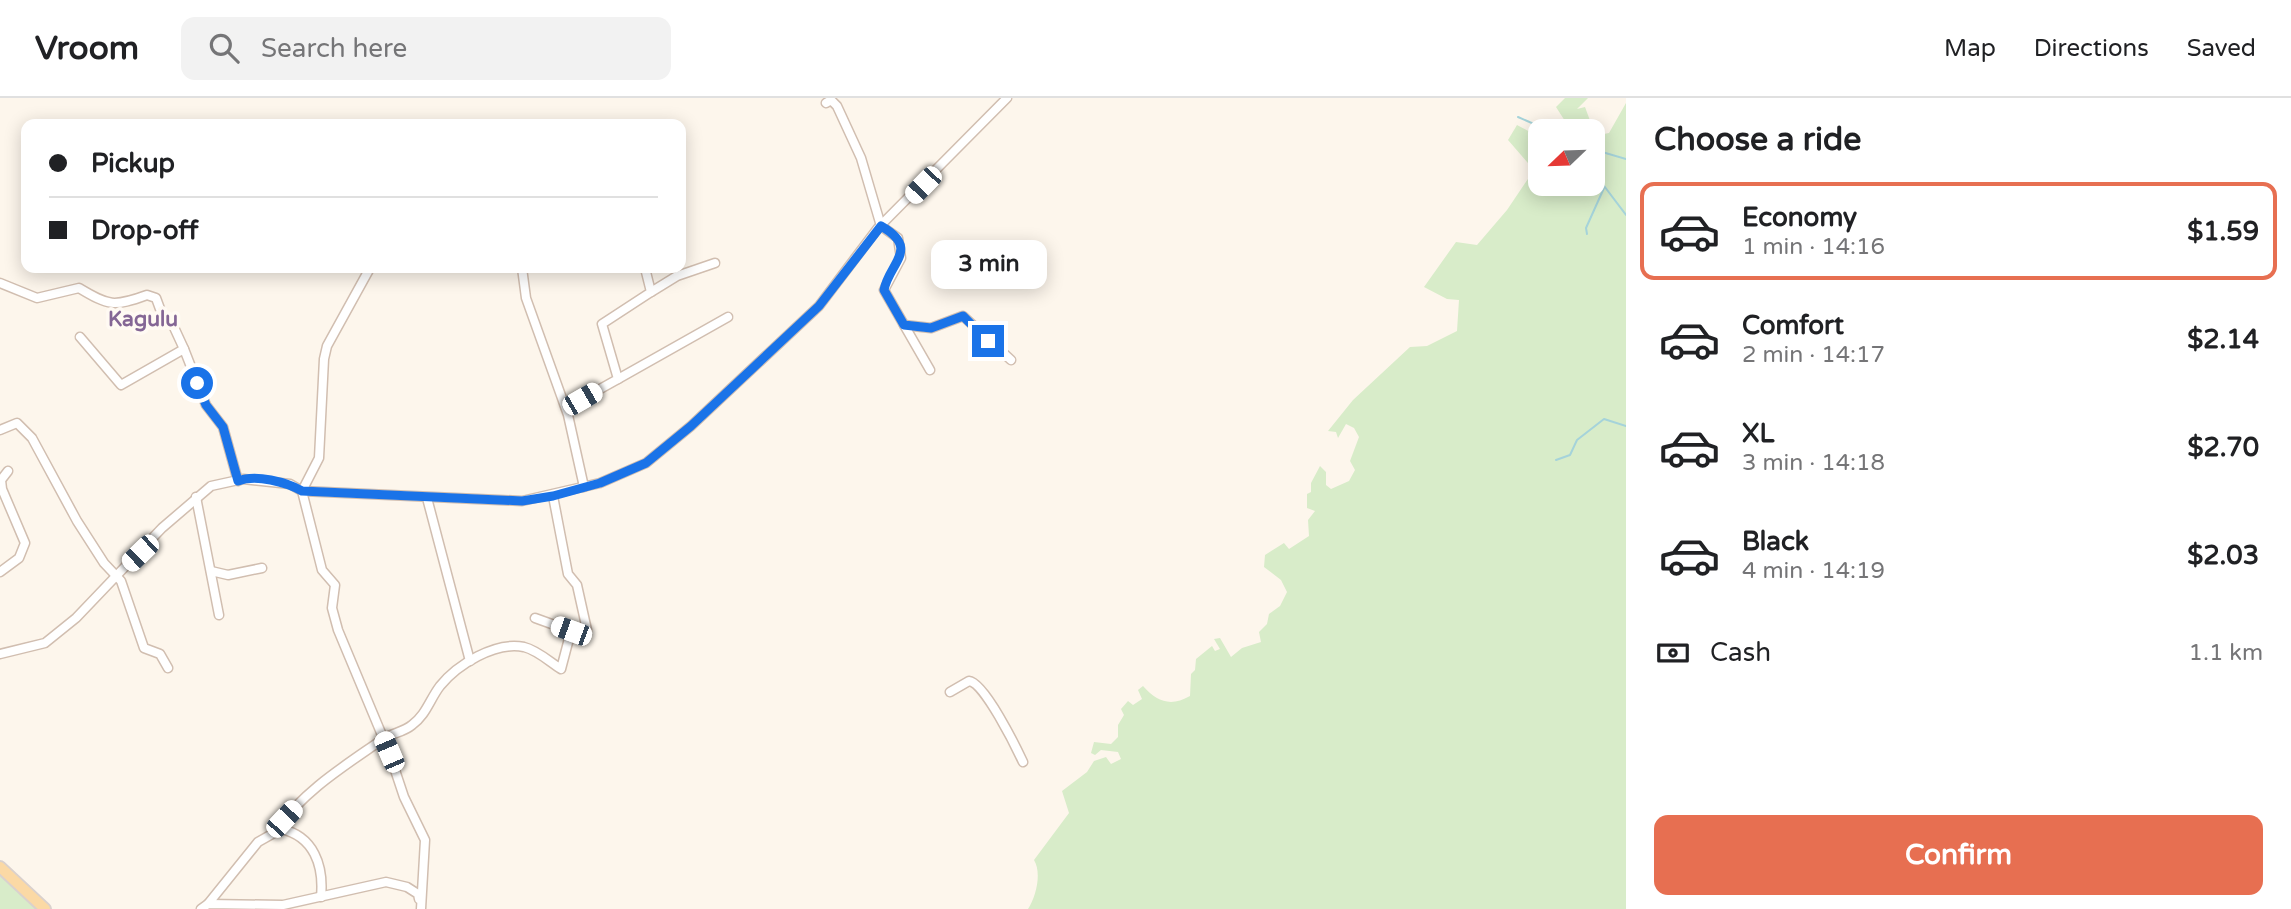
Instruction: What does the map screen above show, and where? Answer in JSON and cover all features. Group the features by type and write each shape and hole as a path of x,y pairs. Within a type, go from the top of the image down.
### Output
{"main road":[{"path":"0,867 44,909"}],"street":[{"path":"0,654 45,643 76,618 196,497 211,486 261,480 290,484 302,491 522,501 584,487 646,463 691,426 819,306 881,226 1007,98"},
{"path":"826,103 831,100 837,106 862,158 881,226 895,235 899,243 901,258 884,290 930,370"},
{"path":"686,273 715,263"},
{"path":"367,273 327,346 319,458 302,491 315,552 322,570 335,585 332,608 338,630 404,797 425,840 421,909"},
{"path":"523,273 526,298 566,408 584,487"},
{"path":"646,273 651,292"},
{"path":"618,379 602,324 686,273"},
{"path":"0,282 37,298 79,288 109,304 150,295 156,298 163,317 172,323 206,405 223,427 238,481"},
{"path":"904,325 931,328 963,316 1011,360"},
{"path":"566,408 728,317"},
{"path":"80,337 121,385 184,349"},
{"path":"0,430 17,424 33,438 77,521 115,577 121,581 144,648 160,654 167,668"},
{"path":"0,572 19,558 25,543 2,489 1,480 8,471"},
{"path":"535,618 584,633 587,626 575,580 568,574 553,496"},
{"path":"196,497 219,615"},
{"path":"427,498 470,661"},
{"path":"211,570 228,575 262,568"},
{"path":"205,906 258,842 274,831 314,787 383,739 415,724 439,688 470,661 517,646 527,648 561,669 571,631"},
{"path":"950,692 969,681 980,686 1013,737 1023,762"},
{"path":"274,831 281,829 295,832 306,841 323,877 321,897"},
{"path":"205,906 266,906 386,882 407,887 418,894 421,909"}],"green space":[{"path":"1565,98 1588,98 1577,109 1585,107 1589,119 1564,119 1556,107"},
{"path":"1626,103 1626,909 1028,909 1037,885 1038,871 1034,860 1069,813 1062,791 1087,772 1094,761 1106,757 1111,764 1121,759 1118,752 1101,750 1095,755 1091,753 1094,742 1111,744 1118,737 1118,725 1124,715 1121,709 1128,701 1133,705 1142,699 1138,690 1143,686 1165,701 1177,701 1190,696 1191,674 1195,670 1196,659 1212,646 1215,651 1220,649 1214,639 1220,638 1231,657 1242,648 1261,642 1259,632 1267,624 1269,614 1280,606 1287,592 1281,580 1264,567 1265,555 1284,543 1289,549 1309,536 1308,520 1315,511 1307,508 1307,494 1311,492 1311,483 1320,466 1326,472 1326,485 1331,489 1349,481 1355,470 1350,461 1359,437 1354,428 1346,424 1338,438 1336,432 1328,431 1353,400 1410,347 1427,346 1457,331 1459,300 1447,299 1424,287 1456,242 1477,245 1507,210 1528,179 1528,196 1605,196 1605,134 1609,133"},
{"path":"1517,125 1528,131 1528,163 1508,140"},
{"path":"0,872 39,909 0,909"}],"waterway":[{"path":"1518,117 1528,121"},
{"path":"1605,153 1626,159"},
{"path":"1605,187 1626,215"},
{"path":"1587,234 1586,228 1600,196"},
{"path":"1556,460 1570,455 1577,440 1604,419 1626,426"}],"district":[{"name":"Kagulu","path":"143,319"}],"route":[{"path":"197,383 206,405 223,427 238,481 261,480 290,484 302,491 522,501 600,483 646,463 691,426 819,306 881,226 898,238 901,258 884,290 904,325 931,328 958,315 963,316 988,341"}]}
